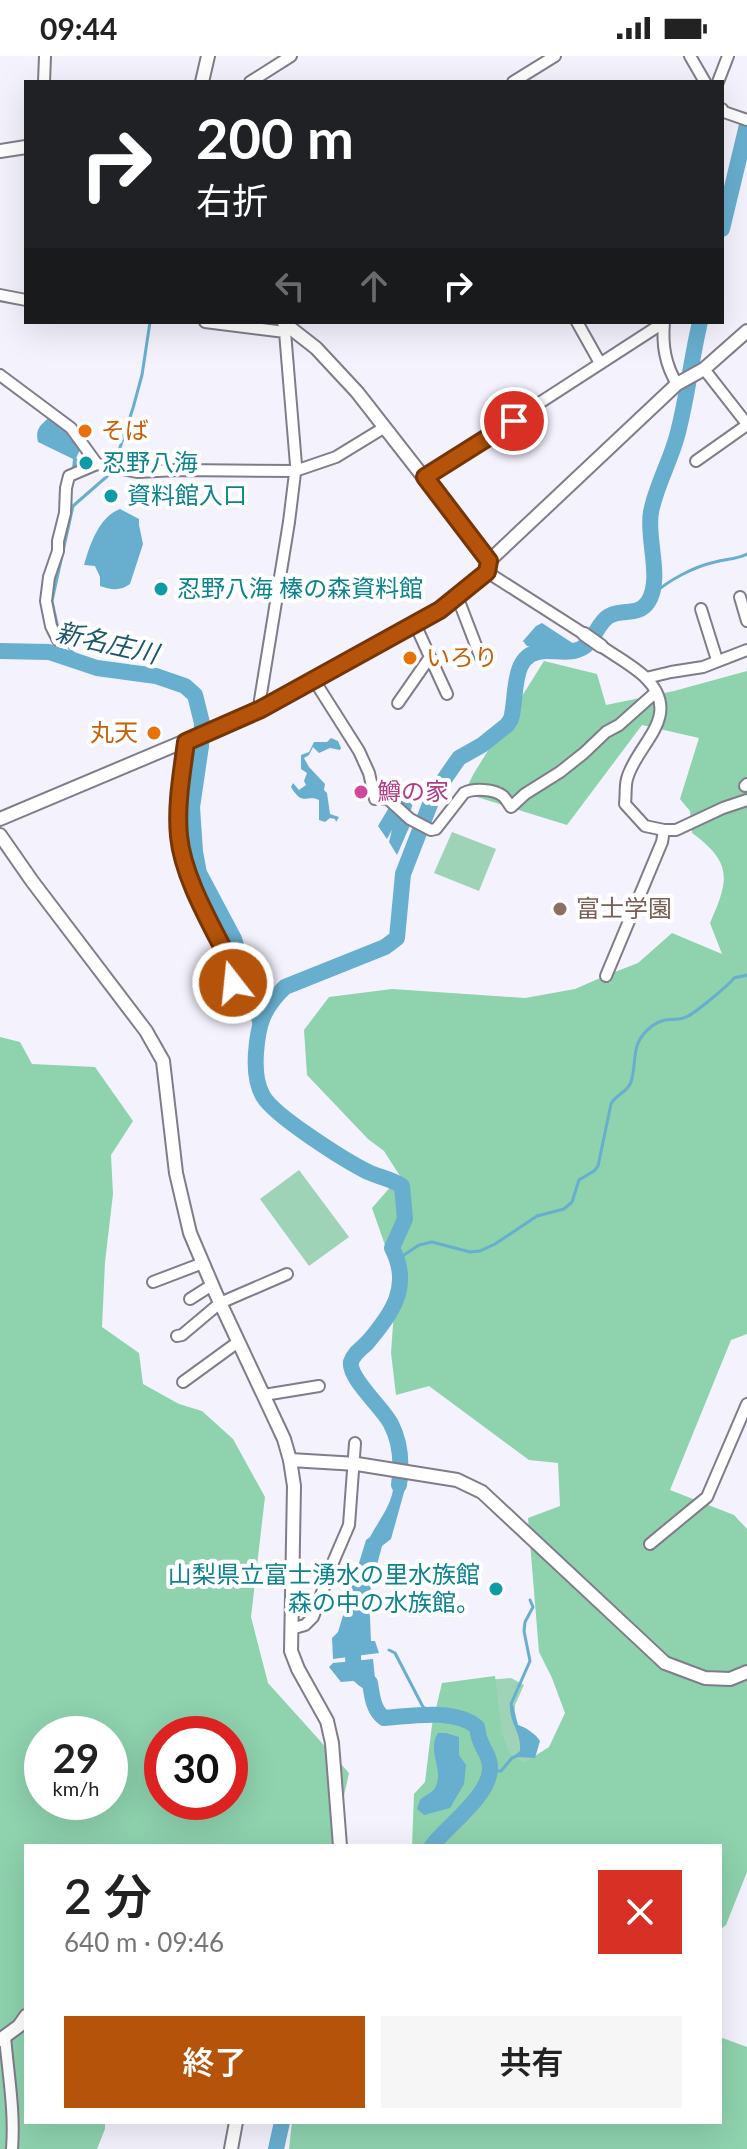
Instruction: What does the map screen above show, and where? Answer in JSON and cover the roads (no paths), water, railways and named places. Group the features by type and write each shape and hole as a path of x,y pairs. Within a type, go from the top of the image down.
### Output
{"street":[{"path":"44,80 45,56"},
{"path":"202,80 208,56"},
{"path":"253,80 291,56"},
{"path":"516,80 555,56"},
{"path":"690,56 704,80"},
{"path":"719,80 728,56"},
{"path":"724,110 747,120"},
{"path":"0,151 24,147"},
{"path":"0,295 24,300"},
{"path":"245,324 285,326 316,348 357,392 425,477 488,566 646,678 656,692 660,710 657,725 627,778 625,804 645,826 676,830 747,800"},
{"path":"578,324 600,363"},
{"path":"425,477 660,324"},
{"path":"663,324 663,347 668,370 677,384"},
{"path":"261,709 295,471 285,326"},
{"path":"0,819 261,709 440,610 677,384 698,373 747,331"},
{"path":"696,461 747,424 698,373"},
{"path":"0,375 71,428 97,464"},
{"path":"58,640 51,626 46,601 62,530 69,476 97,464 137,472 295,471 336,457 385,427"},
{"path":"457,596 480,656"},
{"path":"740,597 747,621"},
{"path":"701,609 717,660"},
{"path":"415,624 447,694"},
{"path":"646,678 703,667 747,650"},
{"path":"398,703 430,657"},
{"path":"314,680 359,751 369,773 375,799 387,798 410,819 431,830 436,829 469,790 501,795 511,807 584,753 656,692"},
{"path":"187,742 179,836 192,884 233,968 233,983 237,991"},
{"path":"606,976 662,842 664,830"},
{"path":"0,835 146,1031 163,1061 176,1173 190,1233 284,1439 290,1460 294,1486 291,1651 327,1721 332,1743 340,1844"},
{"path":"153,1282 203,1263"},
{"path":"177,1336 220,1303 287,1274"},
{"path":"190,1299 212,1285"},
{"path":"183,1382 238,1342"},
{"path":"264,1395 319,1386"},
{"path":"650,1544 707,1497 747,1404"},
{"path":"291,1629 305,1625 313,1617 349,1525 355,1443"},
{"path":"290,1460 355,1464 457,1480 482,1492 665,1663 705,1678 730,1679 747,1672"},
{"path":"12,2149 13,2101 3,2038 24,2019"},
{"path":"231,2149 236,2124"}],"water":[{"path":"50,417 82,446 76,458 82,462 81,466 72,469 73,459 38,442 39,428"},
{"path":"120,509 139,519 143,544 130,584 112,589 100,586 95,566 84,565 92,540 101,525"},
{"path":"542,623 577,646 563,652 527,646 523,641"},
{"path":"331,738 338,741 340,750 330,748 319,753 313,747 309,755 304,758 325,784 330,814 339,817 336,822 330,818 325,822 319,820 319,800 299,797 291,787 293,783 299,790 306,785 307,773 301,769 301,755 309,752 314,742 327,742"},
{"path":"410,790 415,797 408,819 411,823 397,855 389,842 392,830 387,839 378,826 394,799"},
{"path":"393,1476 408,1478 391,1539 382,1546 369,1595 371,1641 375,1641 379,1653 333,1659 332,1638 338,1632 366,1540 390,1500"},
{"path":"373,1659 376,1688 353,1681 341,1682 329,1667 333,1663"},
{"path":"510,1705 513,1705 518,1725 540,1741 535,1758 515,1755 520,1751 520,1745"},
{"path":"438,1733 459,1737 459,1755 466,1765 464,1784 450,1808 424,1815 417,1809 420,1800 434,1790 438,1781 434,1747"}],"waterway":[{"path":"724,221 747,125"},
{"path":"59,633 52,601 73,506 112,472 142,375 150,324"},
{"path":"399,1485 400,1454 394,1431 360,1385 351,1362 384,1321 396,1299 400,1275 392,1248 405,1219 402,1186 344,1158 295,1126 270,1105 263,1096 256,1075 260,1025 271,1002 285,987 385,947 397,938 403,874 434,794 459,758 507,725 511,719 517,676 526,658 546,651 578,650 590,641 609,616 635,611 648,602 654,582 651,512 677,436 700,324"},
{"path":"652,595 690,571 747,554"},
{"path":"63,639 85,665"},
{"name":"新名庄川","path":"0,651 49,652 97,668 156,676 185,686 195,695 202,723 192,807 199,873 234,939 260,1021"},
{"path":"398,1259 419,1245 432,1242 470,1252 480,1251 537,1216 564,1209 572,1202 579,1180 598,1166 611,1104 629,1085 640,1039 652,1026 662,1021 690,1015 734,978 747,975"},
{"path":"512,1708 530,1661 524,1631 533,1607 530,1600"},
{"path":"355,1636 355,1669 370,1683 375,1707 384,1718 445,1715 468,1721 477,1727 489,1761 488,1780 475,1800 434,1844"},
{"path":"389,1650 395,1653 423,1707 435,1713"},
{"path":"490,1771 501,1771 512,1758 519,1755"},
{"path":"276,2149 282,2124"}],"place":[{"name":"そば","path":"85,431"},
{"name":"忍野八海","path":"86,463"},
{"name":"資料館入口","path":"111,496"},
{"name":"忍野八海 榛の森資料館","path":"161,589"},
{"name":"いろり","path":"410,658"},
{"name":"丸天","path":"154,733"},
{"name":"鱒の家","path":"361,792"},
{"name":"富士学園","path":"560,909"},
{"name":"山梨県立富士湧水の里水族館 森の中の水族館。","path":"496,1589"}]}
